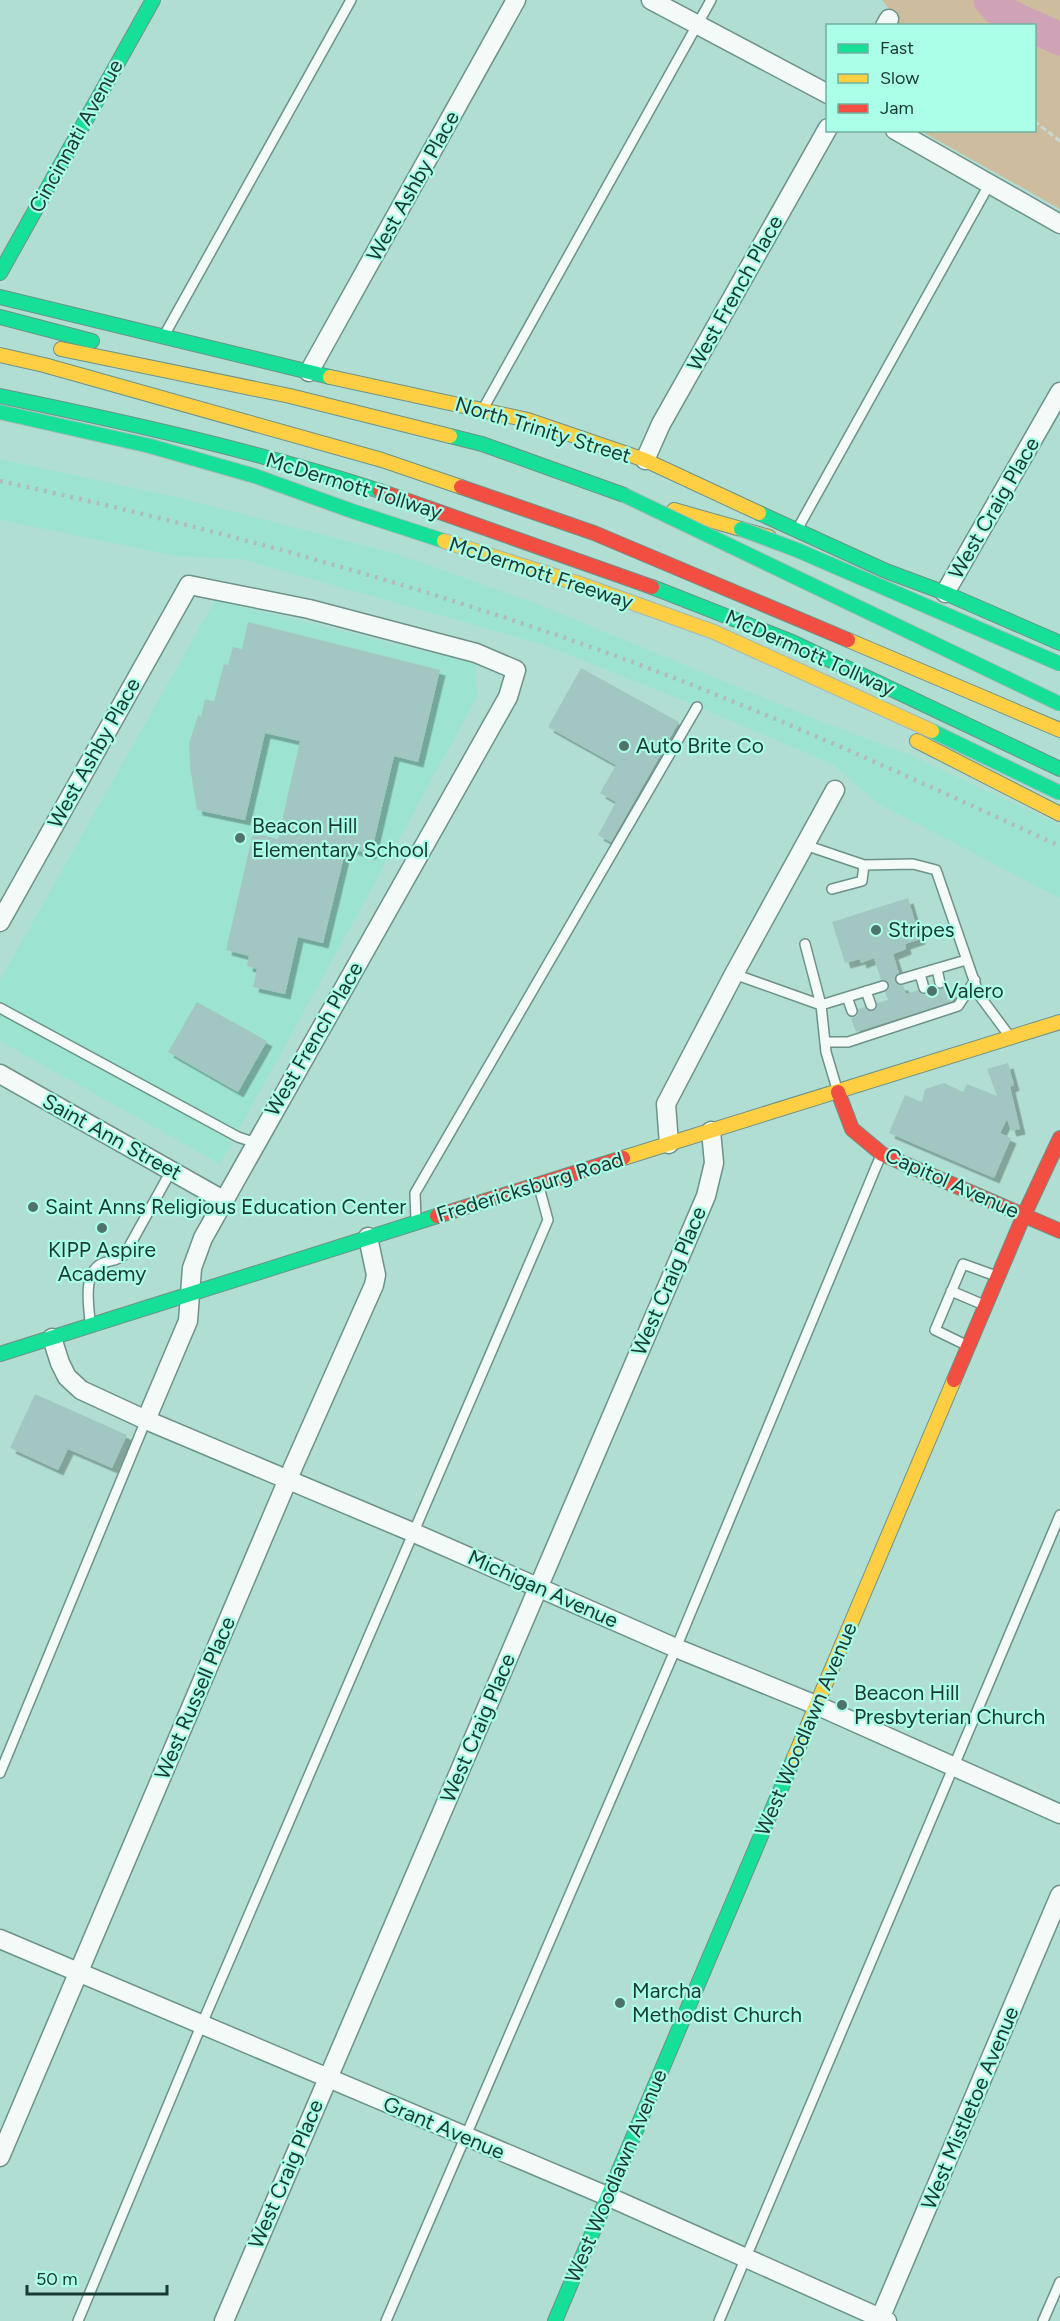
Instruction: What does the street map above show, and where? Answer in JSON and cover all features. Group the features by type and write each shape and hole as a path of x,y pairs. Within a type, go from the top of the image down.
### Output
{"main road":[{"name":"Cincinnati Avenue","path":"0,273 153,0"},
{"name":"North Trinity Street","path":"0,297 309,372 528,420 645,460 886,571 945,593 1060,643"},
{"path":"0,316 290,396 482,444 624,495 713,518 797,550 1060,664"},
{"path":"46,346 290,396"},
{"name":"McDermott Tollway","path":"0,356 44,365 382,460 594,533 1060,730"},
{"name":"McDermott Tollway","path":"0,396 102,417 264,458 354,483 454,516 649,586 792,642 1060,769"},
{"name":"McDermott Freeway","path":"0,412 150,446 255,476 352,511 583,585 714,632 894,712 1060,793"},
{"path":"382,460 450,468"},
{"path":"530,477 710,519 886,571"},
{"path":"624,495 1060,704"},
{"path":"454,516 586,574 718,637 1060,814"},
{"name":"Fredericksburg Road","path":"0,1354 1060,1022"},
{"name":"Capitol Avenue","path":"838,1092 852,1129 882,1154 1060,1231"},
{"name":"West Woodlawn Avenue","path":"555,2321 1024,1215 1060,1138"}],"street":[{"name":"West Ashby Place","path":"309,372 516,0"},
{"path":"651,0 826,93"},
{"name":"West French Place","path":"645,460 661,423 826,132"},
{"path":"899,132 1060,224"},
{"name":"West Craig Place","path":"945,593 1060,392"},
{"name":"West Ashby Place","path":"0,922 189,585"},
{"name":"West French Place","path":"146,1420 188,1321 194,1259 223,1200 508,697 516,670 476,653 320,612 189,585"},
{"path":"669,1144 666,1104 734,974 836,790"},
{"name":"Saint Ann Street","path":"0,1074 223,1200"},
{"name":"West Craig Place","path":"224,2321 706,1196 714,1163 711,1131"},
{"name":"West Russell Place","path":"0,2157 288,1479 374,1285 376,1275 368,1237"},
{"name":"Michigan Avenue","path":"52,1338 60,1363 68,1377 81,1390 676,1648 816,1705 1060,1814"},
{"name":"West Mistletoe Avenue","path":"882,2320 1060,1895"},
{"name":"Grant Avenue","path":"0,1939 326,2079 607,2196 882,2320"}],"lane":[{"path":"164,336 351,0"},
{"path":"483,409 711,0"},
{"path":"797,530 990,183"},
{"path":"416,1222 415,1193 697,707"},
{"path":"805,845 864,865 913,864 936,870 979,995 1010,1037"},
{"path":"832,889 862,881 864,865"},
{"path":"805,944 821,1005 826,1052 838,1092"},
{"path":"901,979 966,960"},
{"path":"937,969 940,983"},
{"path":"734,974 821,1005 883,986"},
{"path":"920,974 924,988"},
{"path":"825,1042 848,1042 861,1035 932,1011 948,1006 958,1006 975,980"},
{"path":"866,991 871,1005"},
{"path":"848,997 852,1011"},
{"path":"0,1008 238,1137 256,1143"},
{"path":"386,2321 676,1648 882,1154"},
{"path":"91,1324 88,1291 90,1278 102,1263 119,1259 125,1254 171,1171"},
{"path":"78,2321 201,2026 547,1222 538,1184"},
{"path":"969,1346 935,1331 951,1291 964,1264 998,1277"},
{"path":"951,1291 986,1306"},
{"path":"0,1773 146,1420"},
{"path":"719,2321 1060,1515"},
{"path":"1043,2321 1060,2282"}],"path":[{"path":"1036,122 1060,141"}],"shaded area":[{"path":"882,0 1060,0 1060,209 923,132 1036,132 1036,24 896,24 898,21"},
{"path":"0,459 180,498 397,554 535,603 820,721 910,755 1060,825 1060,898 877,803 834,765 689,703 544,645 241,559 176,556 0,520"},
{"name":"Beacon Hill Elementary School","path":"215,600 475,664 477,697 220,1164 0,1041 0,980"}],"building":[{"path":"248,622 440,670 418,762 394,756 371,854 346,848 323,943 298,937 285,994 253,987 257,969 247,966 249,956 226,950 253,833 278,839 300,741 265,733 245,820 197,810 190,767 189,744 198,715 201,716 205,699 214,701 224,664 228,665 233,647 242,649"},
{"name":"Auto Brite Co","path":"581,668 679,722 611,842 598,835 616,802 600,793 616,765 548,727"},
{"path":"908,898 920,939 905,944 906,949 893,954 899,973 895,981 903,985 906,994 918,990 923,995 928,993 930,986 934,985 937,989 944,988 947,982 953,1001 856,1032 851,1018 857,1016 858,1009 865,1007 873,1011 877,1003 888,1000 885,992 890,985 887,981 881,980 874,958 861,963 860,959 845,963 832,922"},
{"path":"197,1002 267,1041 238,1092 168,1052"},
{"path":"1008,1063 1014,1085 1010,1087 1020,1129 1011,1131 1007,1119 1000,1133 1011,1138 994,1178 889,1133 905,1095 922,1102 925,1089 944,1083 963,1092 967,1084 997,1096 987,1069"},
{"path":"35,1394 127,1435 112,1468 68,1449 58,1470 10,1448"}],"waterway":[{"path":"990,0 1000,11 1026,24"},
{"path":"1036,28 1060,39"}],"railway":[{"path":"0,481 237,538 393,582 548,632 680,680 789,725 1060,846"}],"traffic: fast":[{"path":"0,273 153,0"},
{"path":"0,297 330,377"},
{"path":"0,317 92,341"},
{"path":"0,396 191,438 380,491"},
{"path":"0,412 150,446 255,476 444,541"},
{"path":"450,436 482,444 624,495"},
{"path":"624,495 1060,704"},
{"path":"759,513 886,571 945,593 1060,643"},
{"path":"741,529 797,550 1060,664"},
{"path":"652,587 792,642 1060,769"},
{"path":"932,731 1060,793"},
{"path":"0,1354 437,1216"},
{"path":"555,2321 794,1758"}],"traffic: slow":[{"path":"61,349 290,396 450,436"},
{"path":"0,355 44,365 382,460 461,487"},
{"path":"330,377 528,420 645,460 759,513"},
{"path":"674,510 769,537"},
{"path":"444,541 583,585 714,632 932,731"},
{"path":"848,640 1060,730"},
{"path":"917,741 1060,814"},
{"path":"623,1158 1060,1022"},
{"path":"794,1758 954,1380"}],"traffic: jam":[{"path":"461,487 594,533 848,640"},
{"path":"380,491 652,587"},
{"path":"838,1092 852,1129 882,1154 1060,1231"},
{"path":"954,1380 1024,1215 1060,1138"},
{"path":"437,1216 623,1158"}],"place":[{"name":"Auto Brite Co","path":"624,746"},
{"name":"Beacon Hill Elementary School","path":"240,838"},
{"name":"Stripes","path":"876,930"},
{"name":"Valero","path":"932,991"},
{"name":"Saint Anns Religious Education Center","path":"33,1207"},
{"name":"KIPP Aspire Academy","path":"102,1228"},
{"name":"Beacon Hill Presbyterian Church","path":"842,1705"},
{"name":"Marcha Methodist Church","path":"620,2003"}]}
